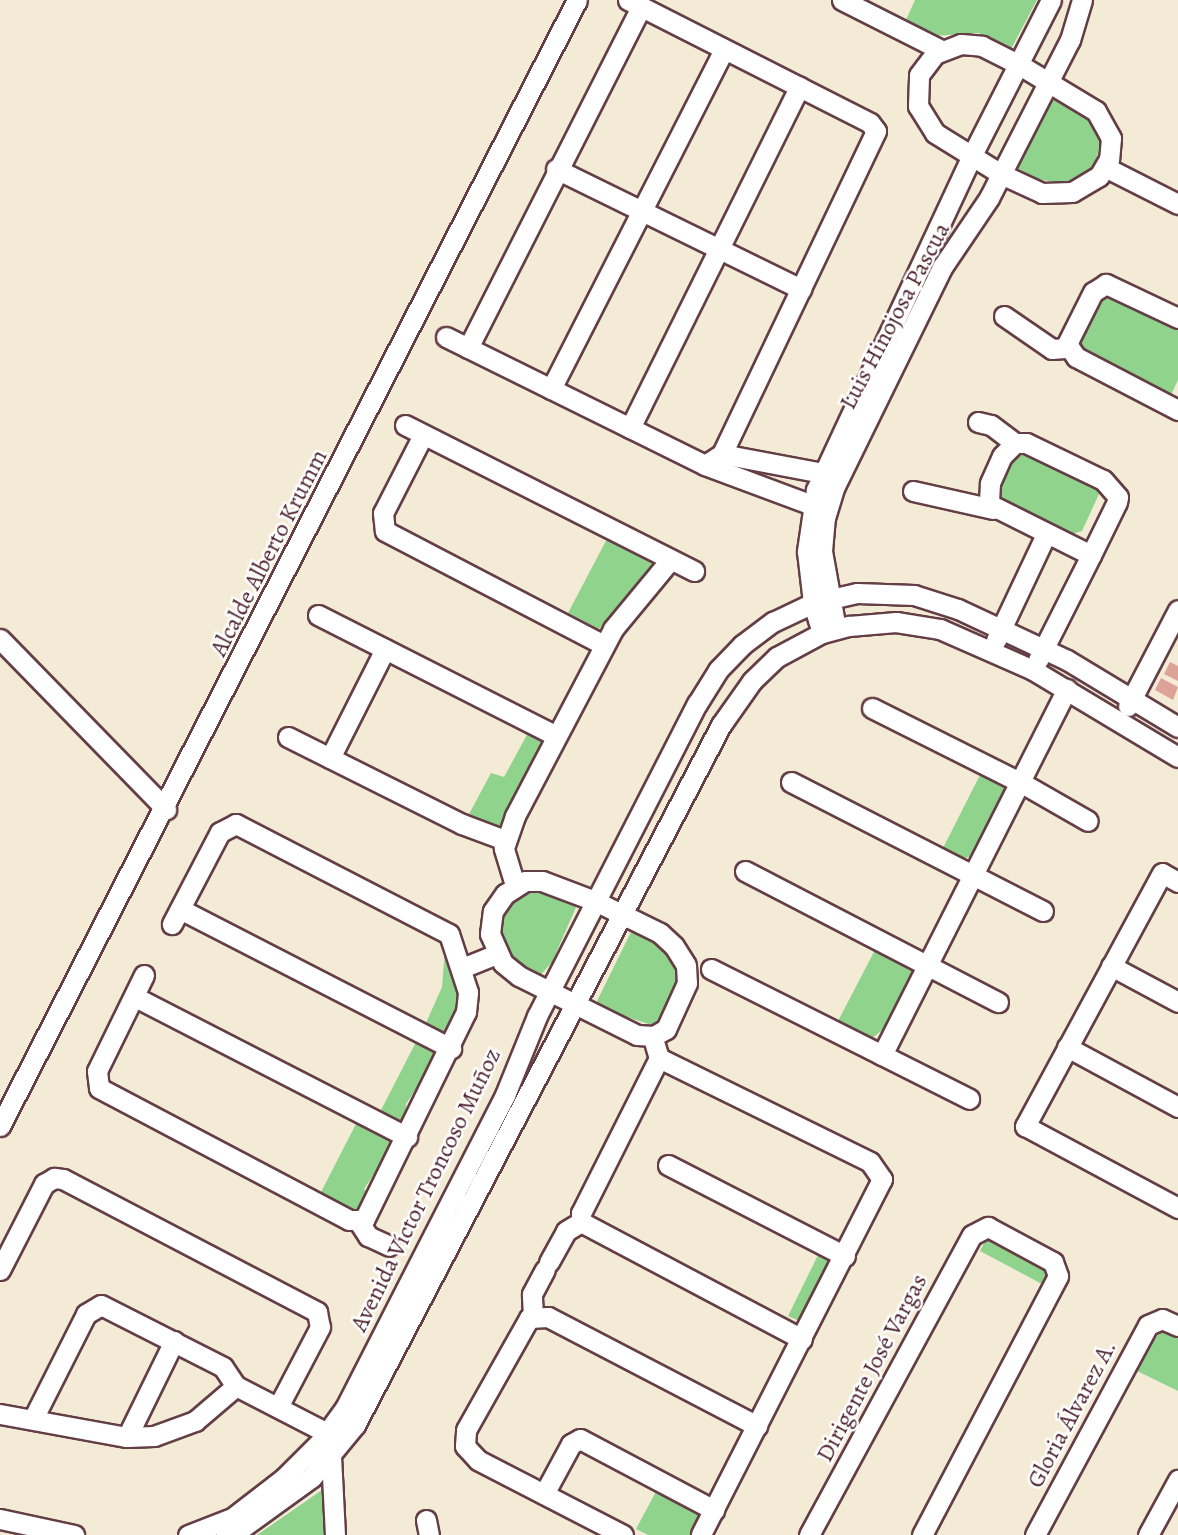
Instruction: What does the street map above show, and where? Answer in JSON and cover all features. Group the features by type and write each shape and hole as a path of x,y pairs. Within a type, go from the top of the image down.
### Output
{"street":[{"name":"Alcalde Alberto Krumm","path":"0,1126 166,809 577,0"},
{"path":"842,0 941,50"},
{"name":"Luis Hinojosa Pascua","path":"829,631 807,551 812,505 823,473 971,157 1051,0"},
{"name":"Luis Hinojosa Pascua","path":"820,601 825,518 835,486 943,267 1001,174 1070,40 1082,0"},
{"path":"468,348 634,3 870,124 877,135 713,460"},
{"path":"961,44 982,46 1018,64 1049,80 1103,119 1111,138 1105,167 1090,183 1060,194 1041,193 1001,174 935,133 918,106 919,75 941,50 961,44"},
{"path":"551,389 724,49"},
{"path":"630,428 799,88"},
{"path":"1105,167 1178,204"},
{"path":"556,169 801,289"},
{"path":"1176,405 1076,357 1068,348 1069,336 1101,286 1119,287 1178,318"},
{"path":"1004,316 1052,349 1068,348"},
{"path":"446,337 630,428 713,460 812,505"},
{"path":"978,422 991,425 1015,443 1026,443 1116,491 1116,502 1033,670"},
{"path":"405,425 694,571"},
{"path":"423,435 383,513 384,531 604,645"},
{"path":"993,509 988,495 990,483 1002,456 1015,443"},
{"path":"713,460 823,473"},
{"path":"913,491 993,509 1091,555"},
{"path":"991,650 1046,534"},
{"path":"515,885 506,865 505,840 604,645 629,606 670,560"},
{"path":"882,592 877,607 883,622"},
{"name":"Avenida Víctor Troncoso Muñoz","path":"229,1530 284,1479 327,1433 372,1376 505,1095 526,1037 595,901 718,670 758,632 820,601 882,592 935,600 1044,649 1133,698 1178,727"},
{"path":"1121,720 1178,610"},
{"path":"318,615 556,736"},
{"name":"Avenida Víctor Troncoso Muñoz","path":"229,1530 277,1506 331,1456 529,1089 578,1006 732,708 778,657 829,631 883,622 940,629 1033,670 1121,720 1178,757"},
{"path":"0,639 166,809"},
{"path":"330,758 385,649"},
{"path":"882,1055 1067,689"},
{"path":"872,708 1020,782 1087,821"},
{"path":"288,737 462,824 505,840"},
{"path":"792,782 1043,912"},
{"path":"359,1222 368,1216 451,1048 468,1005 462,968 444,930 239,825 222,829 176,917 451,1048"},
{"path":"745,871 998,1002"},
{"path":"1178,882 1162,873 1025,1126 1178,1208"},
{"path":"542,881 595,901 660,933 686,965 685,996 666,1029 654,1036 637,1035 550,992 510,971 497,954 490,934 493,911 515,885 542,881"},
{"path":"462,968 497,954"},
{"path":"1111,966 1178,1002"},
{"path":"710,969 969,1099"},
{"path":"144,975 97,1071 102,1091 359,1222 368,1236 388,1246"},
{"path":"135,997 407,1137"},
{"path":"581,1222 581,1213 659,1058 654,1036"},
{"path":"1067,1047 1178,1107"},
{"path":"659,1058 875,1165 881,1174 881,1189 701,1535"},
{"path":"668,1165 845,1256"},
{"path":"0,1270 44,1184 54,1178 63,1179 317,1312 320,1327 278,1407"},
{"path":"533,1316 532,1294 566,1231 581,1222"},
{"path":"581,1222 802,1339"},
{"name":"Dirigente José Vargas","path":"809,1535 972,1235 981,1228 992,1228 1048,1258 1056,1266 1058,1276 922,1535"},
{"path":"33,1419 92,1307 106,1307 223,1367 236,1386 327,1433"},
{"path":"623,1535 471,1455 464,1440 522,1325 533,1316 548,1317 757,1426"},
{"name":"Gloria Álvarez A.","path":"1035,1535 1148,1325 1156,1319 1178,1326"},
{"path":"127,1437 174,1341"},
{"path":"0,1414 127,1437 154,1436 183,1427 236,1386"},
{"path":"544,1494 571,1444 580,1439 714,1510"},
{"path":"331,1456 335,1535"},
{"path":"1148,1535 1178,1480"},
{"path":"0,1519 74,1535"},
{"path":"188,1535 229,1530"}],"green space":[{"path":"915,0 1037,0 1011,49 979,33 933,36 906,20"},
{"path":"1055,96 1091,119 1101,141 1094,167 1069,184 1036,179 1016,167"},
{"path":"1108,293 1178,330 1178,380 1171,395 1084,352 1080,337"},
{"path":"1026,451 1097,487 1099,494 1082,531 1068,535 1000,501 995,490 1009,456"},
{"path":"608,537 657,561 599,629 568,613"},
{"path":"529,731 544,739 545,744 504,823 497,827 468,816 491,773 504,777"},
{"path":"982,771 1005,785 1006,791 972,856 961,859 942,850"},
{"path":"540,887 577,905 552,962 538,978 506,956 497,924 503,907 522,889"},
{"path":"632,930 661,946 679,972 678,990 655,1026 602,1009 597,1001"},
{"path":"876,948 915,970 885,1028 871,1039 837,1023"},
{"path":"445,950 460,1005 447,1031 440,1032 426,1023 442,987"},
{"path":"417,1040 436,1051 436,1058 406,1104 407,1120 399,1124 379,1114"},
{"path":"358,1120 390,1139 392,1147 364,1189 369,1194 359,1212 320,1194"},
{"path":"988,1235 1051,1268 1042,1284 980,1251"},
{"path":"820,1251 836,1259 804,1323 788,1316"},
{"path":"1161,1330 1178,1338 1178,1391 1135,1370"},
{"path":"658,1488 706,1514 695,1535 648,1535 636,1529"},
{"path":"322,1490 326,1493 330,1535 257,1535"}],"building":[{"path":"1170,662 1178,666 1178,681 1164,674"},
{"path":"1161,678 1178,687 1173,700 1155,690"}]}
